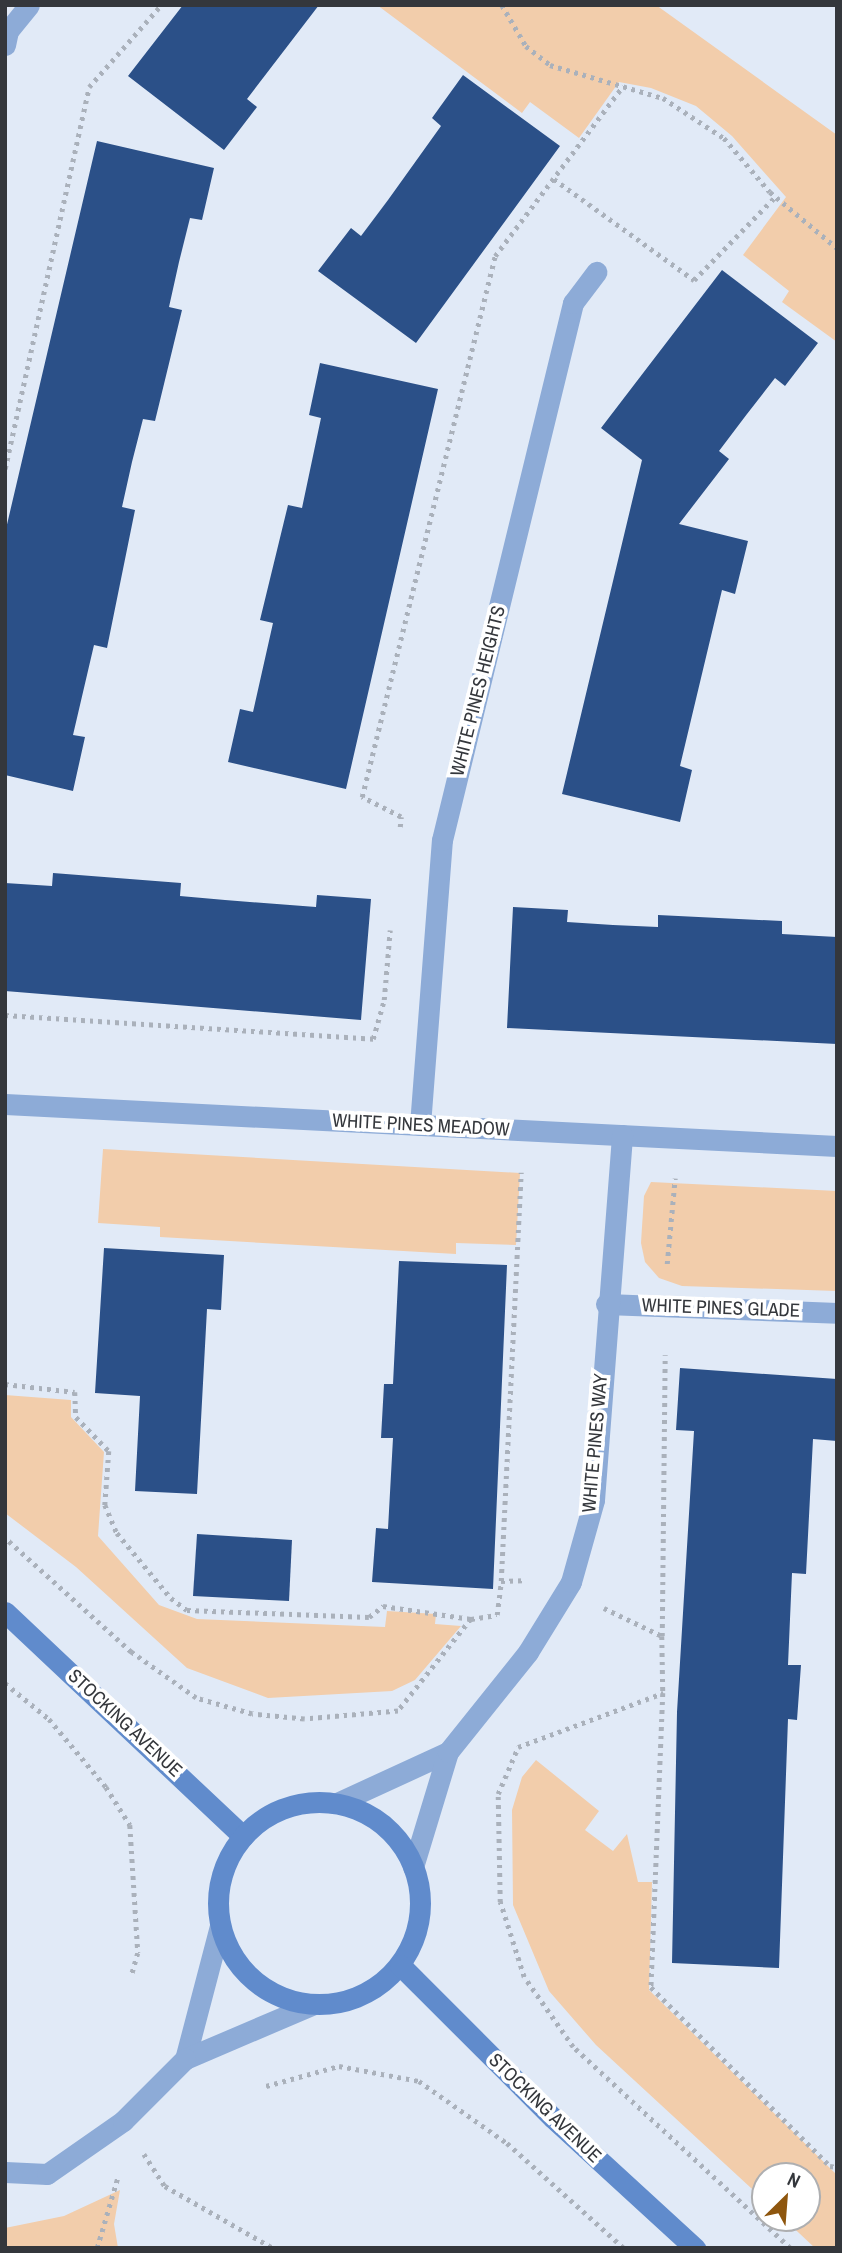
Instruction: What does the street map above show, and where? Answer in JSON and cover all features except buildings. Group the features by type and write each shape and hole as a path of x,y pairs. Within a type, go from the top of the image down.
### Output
{"street":[{"path":"5,46 8,31 29,5"},
{"name":"WHITE PINES HEIGHTS","path":"420,1125 442,840 573,303 596,272"},
{"name":"WHITE PINES MEADOW","path":"5,1104 837,1146"},
{"name":"WHITE PINES WAY","path":"448,1752 527,1652 565,1590 594,1500 606,1304 622,1135"},
{"name":"WHITE PINES GLADE","path":"606,1304 837,1313"},
{"name":"STOCKING AVENUE","path":"5,1612 243,1836"},
{"path":"337,1803 448,1752"},
{"path":"413,1867 448,1752"},
{"path":"5,2172 47,2174 123,2121 185,2059 314,2004 356,1996 376,1987 400,1965 416,1934 420,1900 413,1867 396,1837 369,1815 337,1803 303,1802 281,1810 243,1836 226,1863 218,1894 220,1926 185,2059"},
{"path":"220,1926 233,1956 254,1981 282,1997 314,2004"},
{"name":"STOCKING AVENUE","path":"400,1965 553,2118 695,2248"}],"path":[{"path":"5,469 89,87 161,5"},
{"path":"502,5 526,46 550,65 663,98 724,138 775,197 837,248"},
{"path":"400,830 401,817 362,797 495,256 624,86"},
{"path":"554,179 694,280 775,197"},
{"path":"5,1016 373,1038 384,1000 391,921"},
{"path":"501,1581 523,1172 509,1171"},
{"path":"667,1264 675,1178 688,1179"},
{"path":"665,1355 663,1693 651,1987 830,2166 837,2167"},
{"path":"5,1384 75,1392 76,1417 109,1451 105,1505 117,1533 172,1598 187,1610 369,1617 383,1606 471,1619 398,1711 304,1719 252,1714 196,1698 131,1652 5,1538"},
{"path":"565,1590 662,1636"},
{"path":"5,1683 49,1719 106,1787 130,1825 138,1953 131,1977"},
{"path":"663,1693 518,1747 498,1794 500,1902 524,1978 548,2017 573,2048 790,2248"},
{"path":"266,2086 339,2066 419,2081 507,2143 624,2248"},
{"path":"123,2121 165,2186 273,2248"},
{"path":"99,2247 118,2176"}],"shaded area":[{"path":"377,5 656,5 837,135 837,342 782,302 789,291 743,255 786,197 732,136 696,106 651,88 619,82 579,138 530,102 522,113"},
{"path":"103,1149 520,1173 516,1245 456,1243 456,1254 160,1237 160,1227 98,1223"},
{"path":"651,1182 837,1191 837,1291 682,1286 659,1278 645,1262 641,1243 644,1196"},
{"path":"5,1395 71,1400 71,1417 104,1452 98,1536 159,1605 197,1619 385,1627 387,1611 436,1614 435,1624 461,1626 415,1680 392,1691 268,1698 187,1668 76,1567 5,1513"},
{"path":"536,1760 599,1811 585,1830 613,1851 627,1834 638,1882 652,1882 649,1990 837,2175 837,2248 815,2248 798,2232 821,2232 821,2162 751,2162 751,2188 596,2045 549,1991 513,1905 512,1810 522,1777"},
{"path":"120,2190 114,2224 118,2248 5,2248 5,2228 64,2216"}]}
